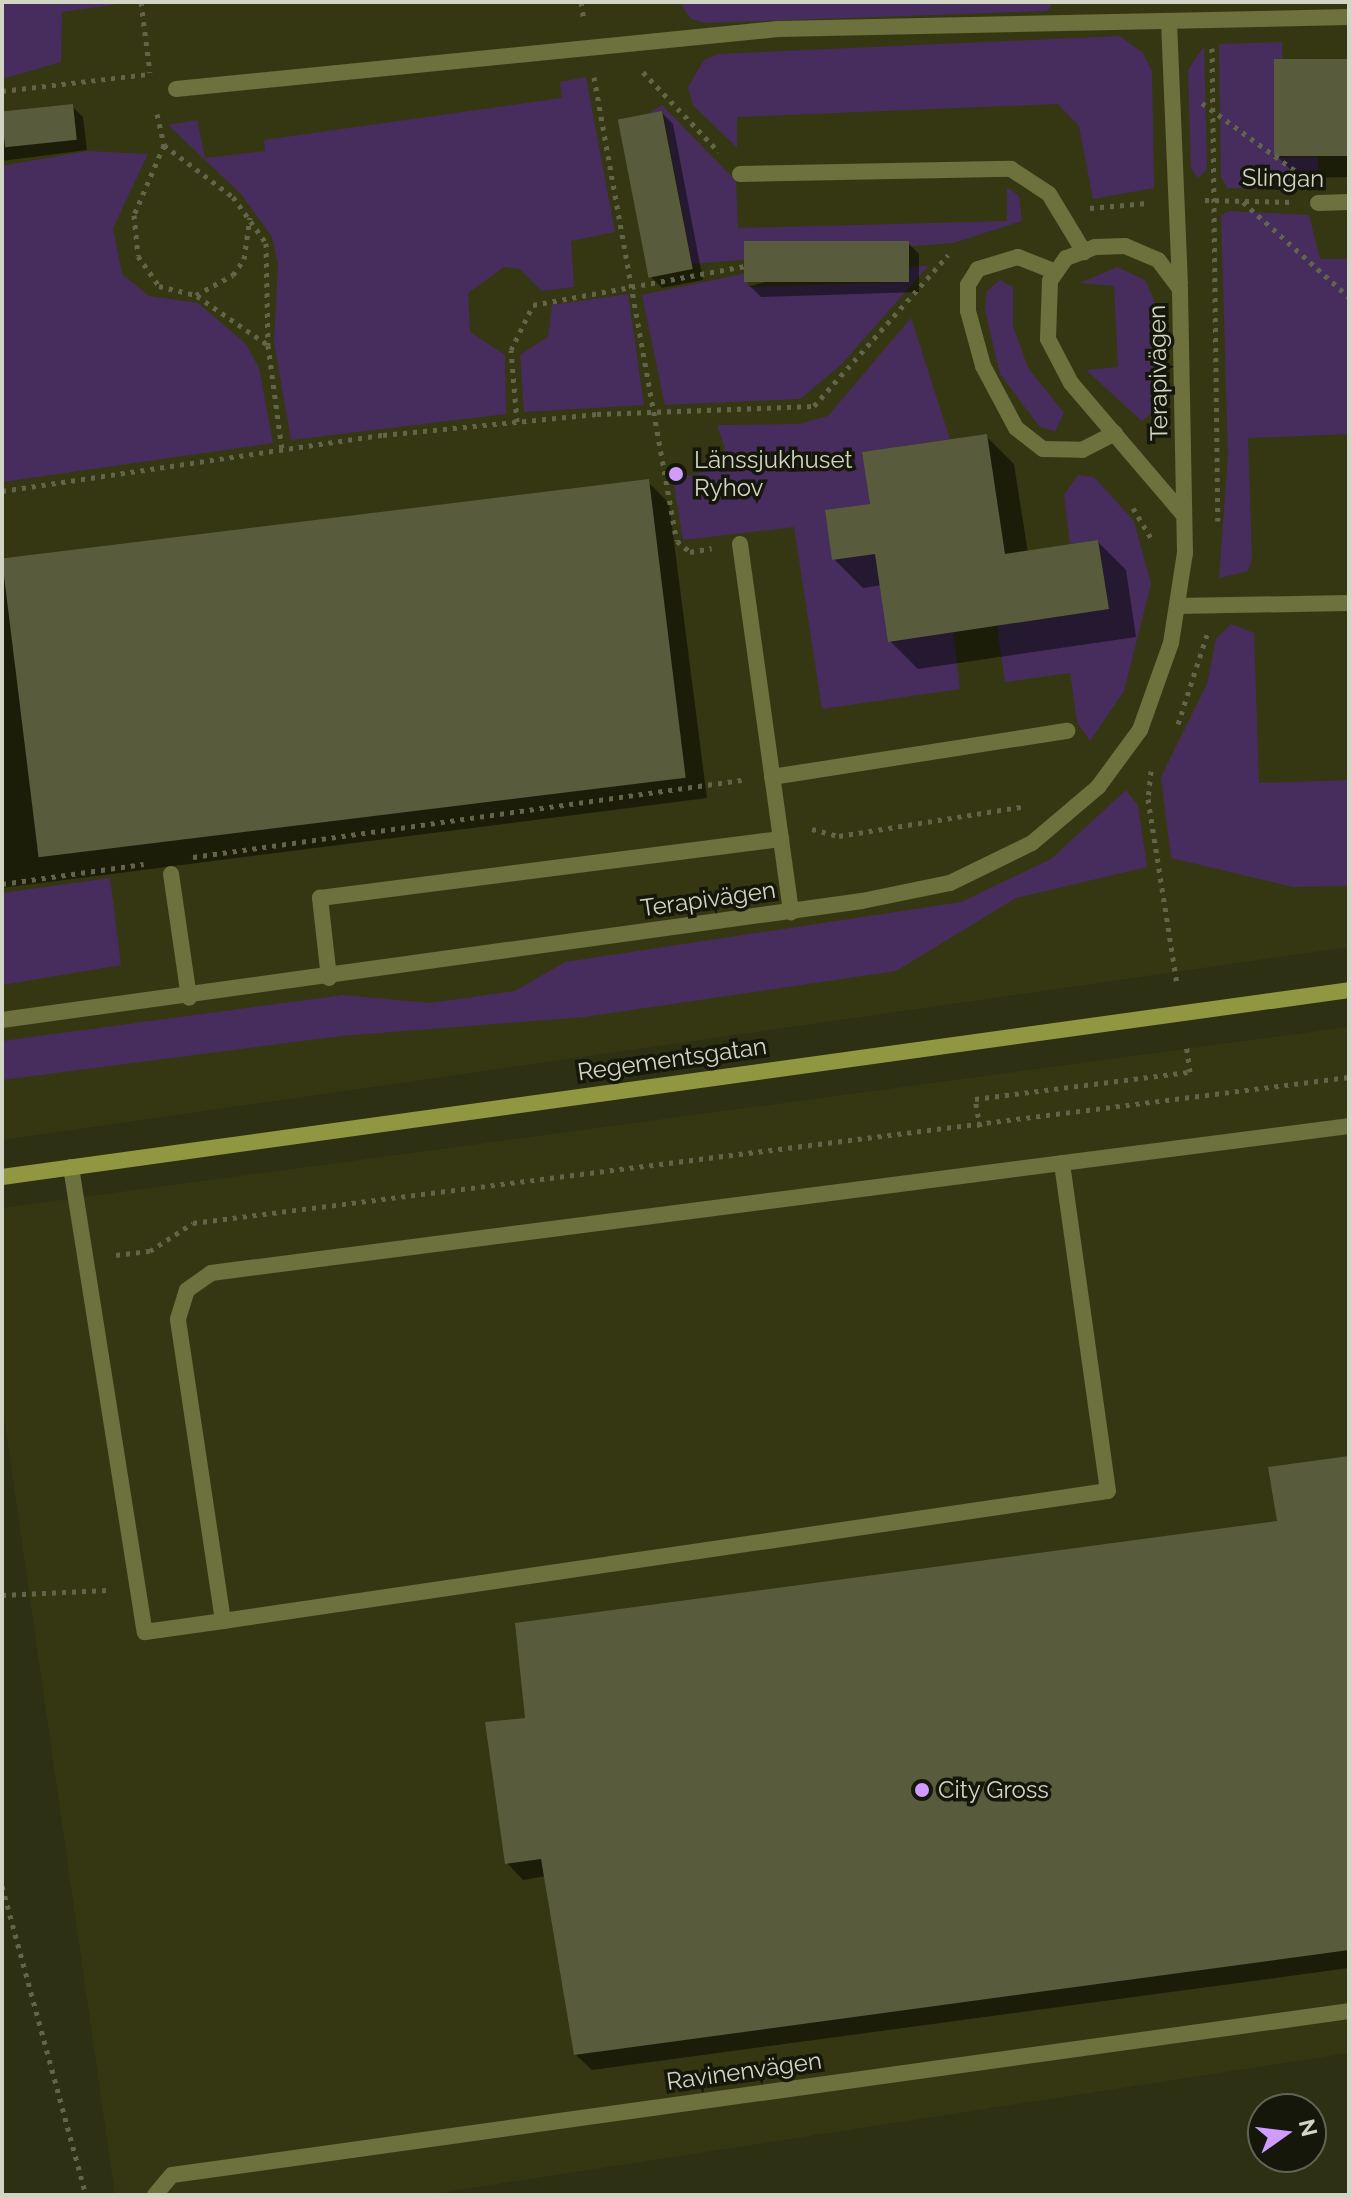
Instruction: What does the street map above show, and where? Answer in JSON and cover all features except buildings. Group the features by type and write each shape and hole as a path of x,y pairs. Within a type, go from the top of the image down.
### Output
{"street":[{"path":"176,89 615,42 778,29 1349,17"},
{"path":"1169,22 1180,289"},
{"path":"740,174 988,166 1034,179 1064,215 1084,252"},
{"name":"Slingan","path":"1318,203 1342,203"},
{"name":"Terapivägen","path":"2,1020 189,998 791,912 950,883 997,865 1077,808 1120,758 1156,696 1177,606 1181,512 1180,289 1158,260 1125,246 1084,252 1056,272 1044,308 1048,339 1071,383 1181,512"},
{"path":"1056,272 1018,257 978,269 968,285 968,311 983,366 1016,428 1043,449 1082,450 1115,433"},
{"path":"740,544 791,912"},
{"path":"1177,606 1349,603"},
{"path":"772,777 1067,731"},
{"path":"329,978 320,898 781,839"},
{"path":"171,874 189,998"},
{"name":"Regementsgatan","path":"2,1177 1349,990"},
{"path":"223,1621 178,1319 187,1290 211,1273 1349,1126"},
{"path":"71,1167 81,1258 145,1632 1108,1491 1062,1163"},
{"name":"Ravinenvägen","path":"155,2195 172,2175 1349,2011"}],"path":[{"path":"141,2 152,87"},
{"path":"581,2 634,285 677,541"},
{"path":"1211,21 1214,114"},
{"path":"615,42 740,174"},
{"path":"150,74 163,90 176,89"},
{"path":"2,91 150,74"},
{"path":"1172,75 1214,114 1342,203"},
{"path":"154,99 164,145 250,216 272,272 268,345 282,450"},
{"name":"Slingan","path":"1214,114 1215,200 1318,203"},
{"path":"164,145 138,195 134,237 159,286 196,295 268,345"},
{"path":"1064,215 1174,201"},
{"path":"1242,201 1349,297"},
{"path":"196,295 233,275 244,259 250,216"},
{"path":"2,491 282,450 517,422 814,406 948,255 961,250"},
{"path":"517,422 511,350 524,313 545,300 746,266"},
{"path":"1130,502 1157,555"},
{"path":"980,1127 975,1099 1190,1072 1149,774 1120,758"},
{"path":"184,858 747,779 802,811 818,834 839,836 1034,805"},
{"path":"2,884 154,862"},
{"path":"81,1258 150,1251 193,1223 980,1127 1349,1077"},
{"path":"2,1595 137,1588"},
{"path":"2,1886 86,2195"}],"shaded area":[{"name":"Länssjukhuset Ryhov","path":"2,2 1349,2 1349,947 2,1140"},
{"path":"2,2 132,2 62,12 61,62 2,79"},
{"path":"680,2 1052,2 1048,11 707,23 691,19"},
{"path":"1120,36 1143,53 1152,71 1154,188 1093,199 1079,126 1058,104 737,117 737,148 693,105 688,87 704,60 718,54"},
{"path":"1282,42 1282,61 1274,61 1276,158 1318,157 1318,190 1227,188 1221,177 1219,44"},
{"path":"1204,46 1207,169 1198,178 1191,168 1188,70"},
{"path":"586,77 615,232 571,241 574,287 542,291 520,269 504,267 468,293 470,332 505,355 506,414 291,440 274,342 278,264 272,237 241,194 168,125 197,120 205,158 265,151 264,140 562,98 560,82"},
{"path":"662,105 736,181 738,228 1007,221 1007,187 1019,196 1022,221 953,243 692,264 663,111 647,114"},
{"path":"87,151 148,154 113,228 122,274 149,296 198,303 246,344 259,368 273,443 2,482 2,166"},
{"path":"1230,211 1309,215 1320,259 1349,259 1349,434 1248,438 1252,559 1248,571 1219,578 1228,455 1221,215"},
{"path":"928,266 842,364 800,399 665,405 642,295 747,273 748,287 909,282 909,267"},
{"path":"1117,267 1145,280 1159,312 1162,389 1158,408 1142,421 1086,370 1118,367 1114,286 1080,283"},
{"path":"1000,280 1013,287 1013,326 1028,368 1064,413 1055,431 1040,427 1000,374 985,310 987,291"},
{"path":"628,294 644,405 524,412 520,355 548,337 552,305"},
{"path":"911,318 950,439 862,452 870,504 825,511 833,560 875,554 953,632 960,689 822,709 794,527 683,540 671,468 689,476 718,468 725,448 717,425 799,424 828,416"},
{"path":"1078,475 1094,477 1134,521 1151,584 1124,691 1090,741 1077,722 1070,673 1005,682 997,626 1109,609 1098,540 1070,544 1064,495"},
{"path":"1231,624 1254,633 1259,783 1349,780 1349,886 1293,887 1171,858 1161,777 1207,684 1216,639"},
{"path":"1126,790 1138,806 1147,867 1016,898 896,971 584,1017 341,1036 2,1080 2,1041 343,995 430,1003 515,991 565,962 961,902 1051,859"},
{"path":"110,878 121,965 2,985 2,893"},
{"path":"1349,1027 1349,2053 425,2195 115,2195 2,1401 2,1208"}],"place":[{"name":"Länssjukhuset Ryhov","path":"676,474"},
{"name":"City Gross","path":"922,1790"}]}
